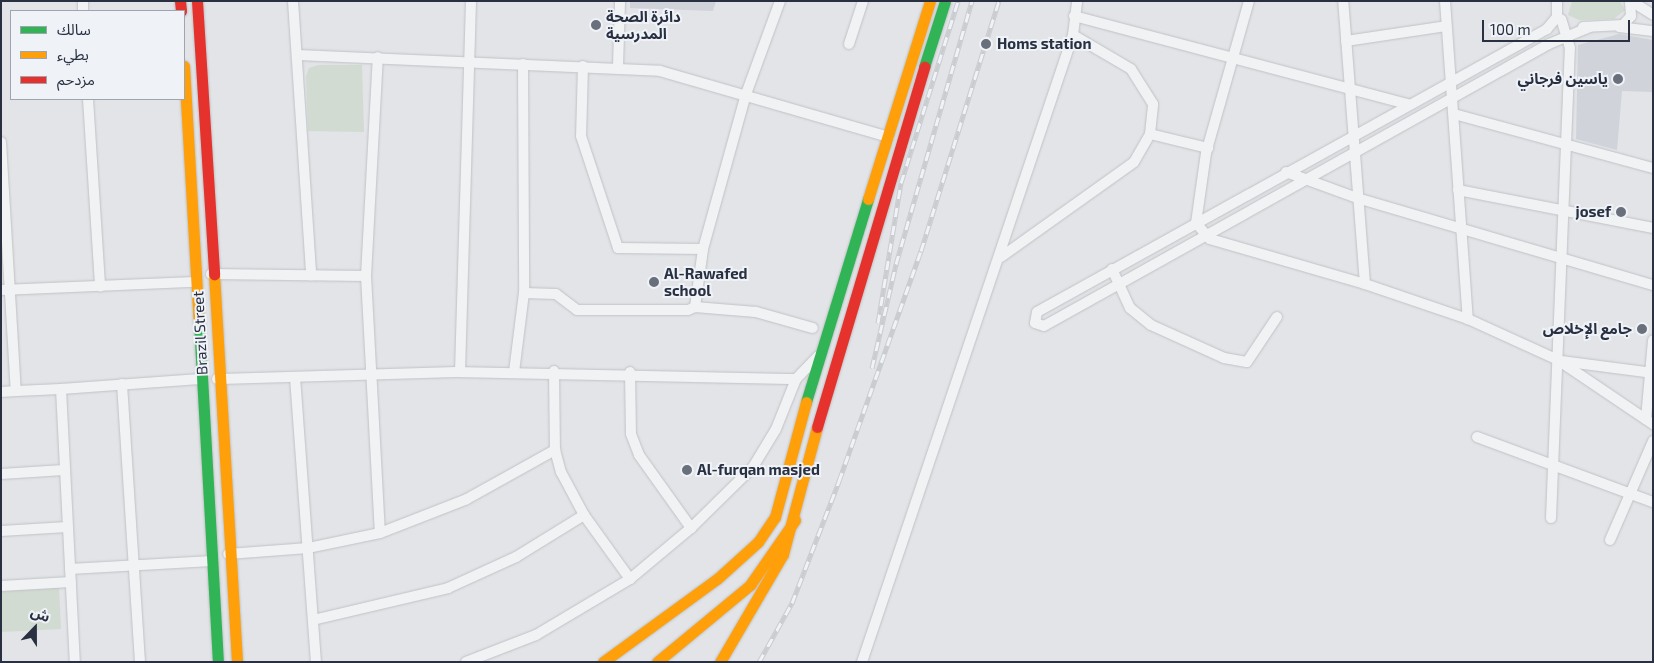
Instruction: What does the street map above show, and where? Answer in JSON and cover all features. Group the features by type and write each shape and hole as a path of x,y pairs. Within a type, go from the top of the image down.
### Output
{"main road":[{"name":"Brazil Street","path":"197,1 217,378 237,662"},
{"path":"603,662 717,579 758,542 785,491 819,355 889,137 930,1"},
{"path":"720,662 783,554 795,520 829,376 945,1"},
{"name":"Brazil Street","path":"185,84 200,379 218,662"},
{"path":"657,662 750,584 795,520"}],"street":[{"path":"293,1 311,275"},
{"path":"460,372 467,61 471,1"},
{"path":"618,66 620,1"},
{"path":"695,307 703,249 746,94 780,1"},
{"path":"849,44 862,1"},
{"path":"862,662 1001,257 1073,35 1077,1"},
{"path":"1249,1 1235,58 1208,148 1196,223 1206,235 1365,284 1468,319 1558,360 1649,421"},
{"path":"1344,1 1365,284"},
{"path":"1445,1 1468,319"},
{"path":"1616,27 1628,22 1631,2 1653,15"},
{"path":"1560,8 1547,29 1450,80 1036,312 1035,323 1044,326 1355,151 1567,35 1588,28"},
{"path":"1560,8 1572,26 1588,28 1616,27 1653,31"},
{"path":"1551,518 1565,212 1570,48 1560,8"},
{"path":"1074,16 1408,104"},
{"path":"1346,41 1446,26"},
{"path":"1570,48 1588,28"},
{"path":"1001,257 1134,162 1150,134 1153,104 1131,69 1073,35"},
{"path":"297,55 618,66 660,71 746,94 889,137"},
{"path":"378,57 366,276 369,374 380,533"},
{"path":"514,372 524,293 523,64"},
{"path":"583,66 581,136 618,248 703,249"},
{"path":"88,100 100,287"},
{"path":"1454,114 1567,148 1653,168"},
{"path":"1150,134 1208,148"},
{"path":"1,142 6,290 16,391"},
{"path":"1286,172 1358,198 1562,256 1653,285"},
{"path":"1458,190 1653,228"},
{"path":"1112,269 1130,308 1151,325 1179,341 1243,362 1247,362 1277,318"},
{"path":"211,274 366,276"},
{"path":"6,290 196,282"},
{"path":"524,293 556,294 577,310 695,307 756,312 813,328"},
{"path":"1649,421 1653,340"},
{"path":"466,662 536,635 630,579 691,528 753,467 776,429 796,379 819,355"},
{"path":"1558,360 1652,373"},
{"path":"217,378 554,371 630,372 796,379"},
{"path":"554,371 555,450 584,515 630,579"},
{"path":"630,372 631,434 639,455 691,528"},
{"path":"295,377 316,662"},
{"path":"1,392 200,379"},
{"path":"122,384 140,662"},
{"path":"61,388 75,662"},
{"path":"1477,436 1653,502"},
{"path":"1610,540 1653,441"},
{"path":"228,554 308,548 380,533 467,499 555,450"},
{"path":"1,474 64,470"},
{"path":"313,620 448,588 516,557 584,515"},
{"path":"1,531 67,527"},
{"path":"70,569 212,561"},
{"path":"1,586 70,582"}],"shaded area":[{"path":"630,1 716,1 713,11 630,8"},
{"path":"1572,1 1620,1 1625,10 1614,19 1579,20 1568,15"},
{"path":"1619,34 1653,40 1653,92 1622,91 1617,150 1576,139 1578,45"},
{"path":"318,65 362,65 364,132 308,131 306,76 309,68"},
{"path":"59,587 61,629 1,632 1,591"}],"railway":[{"path":"878,323 901,183 958,1"},
{"path":"872,368 896,264 972,1"},
{"path":"759,662 792,603 839,481 921,251 999,1"}],"traffic: fast":[{"path":"924,67 945,1"},
{"path":"806,402 868,199"},
{"path":"199,323 218,662"}],"traffic: slow":[{"path":"868,199 930,1"},
{"path":"185,83 199,323"},
{"path":"214,274 237,662"},
{"path":"603,662 717,579 758,542 775,517 806,402"},
{"path":"720,662 783,554 817,427"},
{"path":"657,662 750,585 795,520"}],"traffic: jam":[{"path":"180,1 181,10"},
{"path":"197,1 214,274"},
{"path":"817,427 924,67"}],"place":[{"name":"دائرة الصحة المدرسية","path":"596,25"},
{"name":"Homs station","path":"986,44"},
{"name":"ياسين فرجاني","path":"1618,79"},
{"name":"josef","path":"1621,212"},
{"name":"Al-Rawafed school","path":"654,282"},
{"name":"جامع الإخلاص","path":"1642,329"},
{"name":"Al-furqan masjed","path":"687,470"}]}
